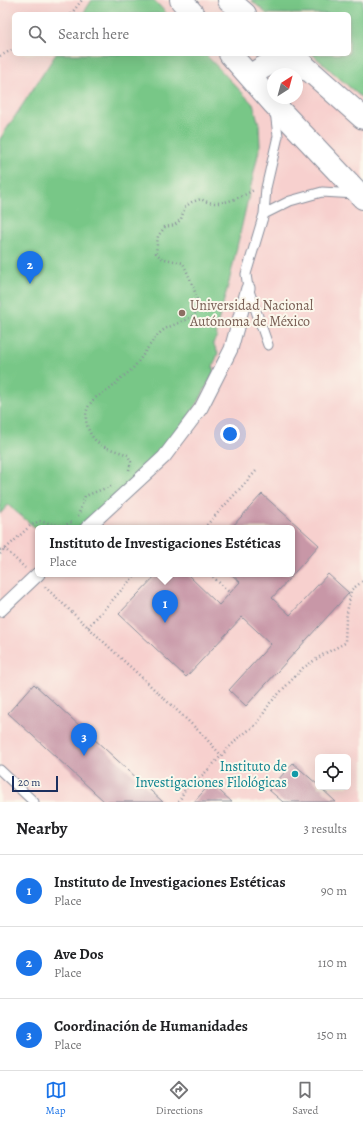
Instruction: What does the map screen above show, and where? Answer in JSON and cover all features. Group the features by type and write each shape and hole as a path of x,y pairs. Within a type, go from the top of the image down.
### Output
{"street":[{"path":"181,0 191,12"},
{"path":"229,0 243,12"},
{"path":"232,56 267,96"},
{"path":"293,56 363,118"},
{"path":"250,76 262,67 275,62 285,62 310,71"},
{"path":"274,104 362,196"},
{"path":"91,525 164,457 201,408 231,349 248,288"},
{"path":"0,610 35,577"}],"lane":[{"path":"268,345 248,288 246,274 264,214 268,182 278,136 274,104"},
{"path":"264,214 290,201 322,192 362,196"},
{"path":"0,770 34,802"}],"path":[{"path":"73,12 82,0"},
{"path":"0,56 12,50"},
{"path":"128,474 131,462 128,455 104,447 86,426 86,415 90,404 100,394 110,389 130,372 164,330 195,315 198,308 195,293 183,263 161,258 156,253 158,236 165,227 175,225 181,219 185,207 192,202 201,199 207,203 226,202 247,194 268,182"},
{"path":"207,525 258,468"},
{"path":"65,525 77,520 85,496 117,484"},
{"path":"0,554 30,526 39,521 58,525"},
{"path":"0,550 5,549"},
{"path":"5,549 35,575"},
{"path":"37,577 201,733 221,755"},
{"path":"88,627 133,577"},
{"path":"213,577 230,593"},
{"path":"179,802 185,789 204,774 238,738 257,724 270,703 303,668 324,654 345,643 346,619 351,590 363,581"}],"shaded area":[{"name":"Universidad Nacional Autónoma de México","path":"0,0 363,0 363,802 0,802"}],"green space":[{"path":"92,0 154,0 165,12 84,12"},
{"path":"251,0 363,0 363,99 314,56 351,56 351,12 265,12"},
{"path":"55,56 207,56 253,104 259,124 260,146 229,282 216,329 217,336 213,343 218,353 213,367 214,372 199,401 162,456 87,525 35,525 35,528 8,505 0,514 0,139"}],"building":[{"path":"262,494 319,545 295,572 295,525 234,525"},
{"path":"328,574 349,593 246,706 229,690 271,644 242,617 186,677 119,614 154,577 190,577 219,605 240,582 234,577 291,577 272,598 290,615"},
{"path":"34,684 163,802 105,802 8,713"},
{"name":"Instituto de Investigaciones Filológicas","path":"293,763 315,782 315,790 323,790 336,802 283,802 269,790"},
{"path":"211,783 232,802 194,802"}],"place":[{"name":"Ave Dos","path":"30,284"},
{"name":"Universidad Nacional Autónoma de México","path":"182,313"},
{"name":"Instituto de Investigaciones Estéticas","path":"165,623"},
{"name":"Coordinación de Humanidades","path":"84,756"},
{"name":"Instituto de Investigaciones Filológicas","path":"295,774"}]}
